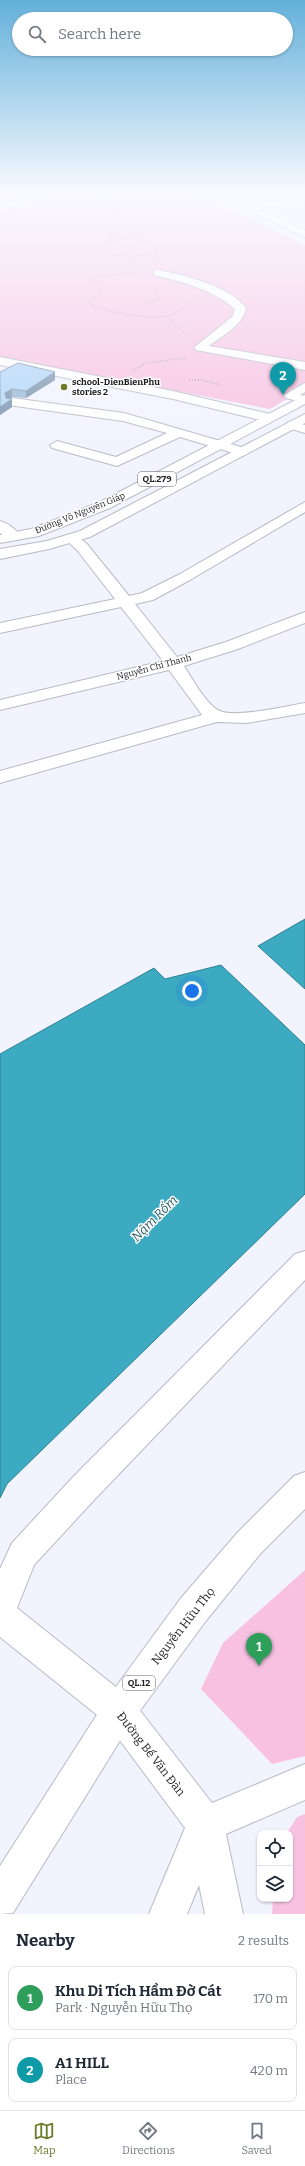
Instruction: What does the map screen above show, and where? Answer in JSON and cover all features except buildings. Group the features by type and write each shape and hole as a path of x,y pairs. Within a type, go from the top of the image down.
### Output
{"main road":[{"path":"193,282 220,293 241,308 240,314 237,318 201,349"},
{"path":"201,349 305,366"},
{"path":"0,361 173,394 269,418 301,424"},
{"path":"304,400 290,395 305,387"},
{"name":"Đường Võ Nguyên Giáp","path":"7,537 34,533 105,505 304,400"},
{"path":"12,402 124,417 221,444 243,452"},
{"name":"Đường Võ Nguyên Giáp","path":"0,554 84,534 122,516 243,452 301,424"},
{"path":"57,445 117,462 180,432"},
{"path":"0,628 146,597 185,577 305,506"},
{"path":"0,525 7,537"},
{"path":"71,538 82,547 174,664 205,709 216,717"},
{"name":"Nguyễn Chí Thanh","path":"0,705 174,664 281,629 305,617"},
{"path":"0,777 216,717 246,718 305,708"},
{"path":"0,1608 24,1554 84,1488 305,1262"},
{"name":"Nguyễn Hữu Thọ","path":"0,1900 118,1711 193,1610 249,1543 305,1487"},
{"name":"Đường Bế Văn Đàn","path":"0,1616 118,1711 205,1824 224,1914"},
{"path":"168,1914 205,1824 305,1782"}],"path":[{"path":"91,282 101,291 89,304 114,311 167,316 184,309 189,303 196,299"},
{"path":"144,303 159,299 153,289 152,282"},
{"path":"131,373 150,360 180,360 201,349 167,316"}],"shaded area":[{"path":"0,282 305,282 305,388 270,409 0,357"},
{"path":"305,1570 305,1756 272,1764 201,1689 223,1643"},
{"path":"305,1814 305,1914 272,1914 273,1902 293,1902 293,1830 289,1830 297,1817"}],"water":[{"path":"305,919 305,989 258,946"},
{"name":"Nậm Rốm","path":"221,965 305,1045 305,1194 7,1484 0,1498 0,1054 154,968 165,979"}],"place":[{"name":"school-DienBienPhu stories 2","path":"64,387"},
{"name":"A1 HILL","path":"283,395"},
{"name":"Khu Di Tích Hầm Đờ Cát","path":"259,1666"}]}
